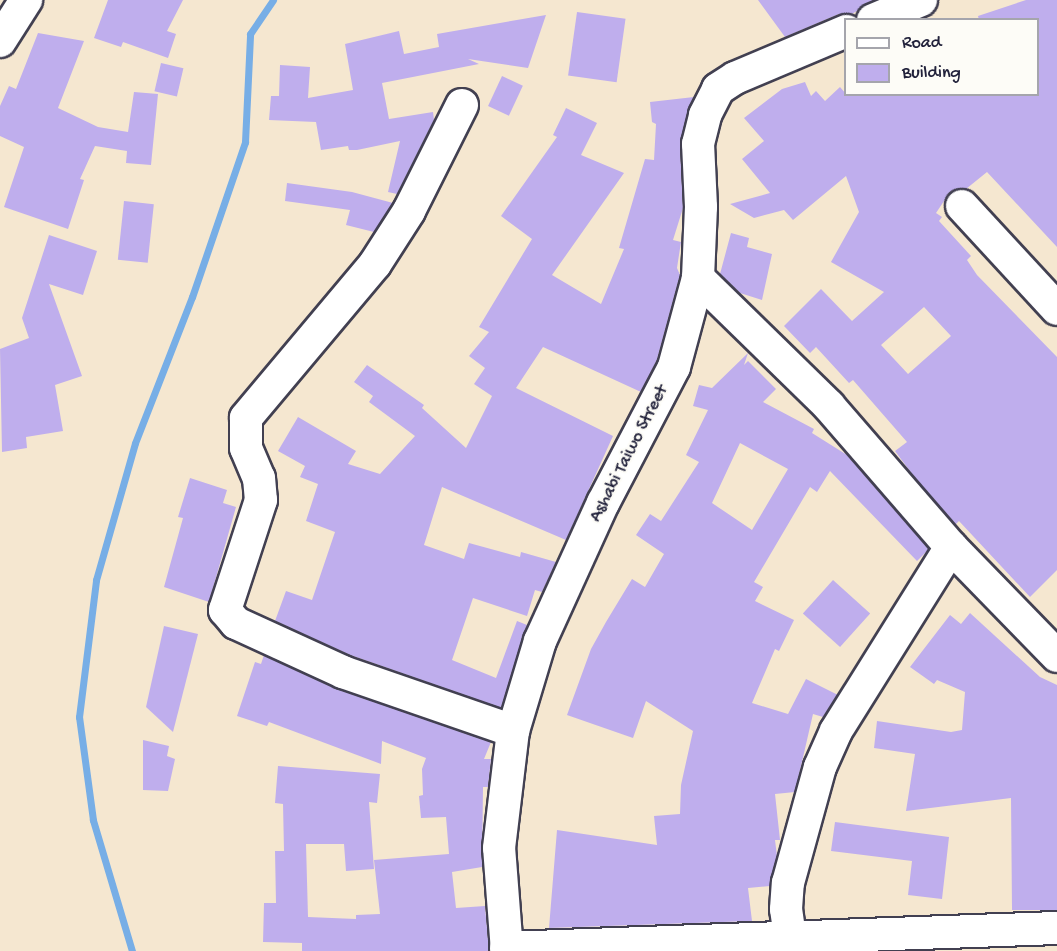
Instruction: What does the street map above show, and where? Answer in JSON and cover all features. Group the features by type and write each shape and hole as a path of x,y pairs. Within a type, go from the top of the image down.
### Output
{"street":[{"path":"0,41 26,0"},
{"path":"878,18 921,0"},
{"name":"Ashabi Taiwo Street","path":"506,950 499,848 513,731 540,641 603,503 674,367 698,278 698,144 705,114 718,89 735,78 844,32"},
{"path":"462,105 409,211 375,264 246,418 246,448 259,478 261,500 225,610 236,623 343,672 513,731"},
{"path":"962,206 1057,309"},
{"path":"698,278 829,406 951,547 1057,656"},
{"path":"791,944 786,909 788,883 824,758 842,721 951,547"},
{"path":"506,950 791,944 1057,928"}],"building":[{"path":"108,0 183,0 167,31 176,34 168,58 123,42 121,47 94,38"},
{"path":"758,0 874,0 852,14 839,14 785,37"},
{"path":"1026,0 1057,0 1057,247 987,172 966,189 950,192 936,213 942,217 939,221 971,256 967,260 977,275 1057,357 1057,570 1030,597 959,521 955,525 915,478 895,451 907,442 853,380 849,383 816,347 810,353 784,326 821,289 852,321 884,292 831,262 859,212 846,176 793,220 784,210 754,218 730,204 770,193 742,159 764,141 744,118 782,89 805,82 811,96 816,91 825,101 840,87 844,96 1039,96 1039,18 978,18 978,16","holes":["924,307 951,336 908,374 881,345"]},
{"path":"577,12 626,19 617,82 568,75"},
{"path":"546,15 528,68 468,59 479,64 382,83 389,119 433,112 434,120 397,194 388,192 400,141 357,150 349,150 348,146 321,150 316,122 269,120 271,96 279,96 280,65 310,67 308,98 353,90 345,44 399,31 404,54 439,47 437,34"},
{"path":"38,33 84,41 58,108 98,127 128,132 134,92 158,94 151,165 126,163 127,151 95,146 80,179 84,180 68,229 4,207 24,147 0,136 0,106 9,86 16,89"},
{"path":"161,63 183,68 177,96 154,91"},
{"path":"502,76 523,86 509,116 488,106"},
{"path":"694,97 680,145 683,208 673,240 681,242 677,268 680,275 657,360 641,392 543,347 516,388 613,436 566,540 442,487 424,545 464,559 469,543 520,557 521,552 556,562 542,592 535,590 527,616 473,598 452,660 496,678 517,621 527,625 501,708 350,655 275,621 286,591 312,600 335,532 306,521 318,484 300,477 305,466 278,451 298,417 356,451 348,464 380,474 415,436 369,402 373,396 354,382 367,365 424,405 422,408 466,448 492,396 474,384 485,368 469,356 489,332 479,327 532,239 501,216 557,137 553,135 566,108 597,123 581,155 624,173 552,275 601,304 624,249 619,248 645,159 654,160 656,124 652,122 650,102"},
{"path":"287,183 352,192 393,203 374,232 346,225 350,210 285,201"},
{"path":"124,201 154,204 148,263 118,260"},
{"path":"731,233 749,238 747,247 772,254 762,300 740,293 720,274"},
{"path":"49,235 97,251 83,295 49,284 82,376 55,385 63,431 26,437 27,448 2,452 0,349 29,338 22,318"},
{"path":"748,353 744,365 748,361 776,389 763,402 814,429 812,433 847,455 929,549 917,561 830,471 817,492 810,487 754,582 763,587 755,601 794,620 779,651 775,649 752,703 788,714 806,679 838,695 823,717 813,714 795,792 775,794 780,840 775,840 777,856 770,886 748,888 752,921 549,928 557,830 657,845 654,816 680,814 681,785 693,731 646,701 633,738 567,715 591,649 606,622 632,579 645,587 664,554 636,535 650,514 661,521 699,462 686,455 708,410 693,406 699,385 712,388","holes":["740,443 788,469 752,530 712,503"]},
{"path":"190,478 227,490 223,503 236,507 209,602 164,587 183,518 178,517"},
{"path":"833,580 870,613 840,647 803,613"},
{"path":"970,613 1040,677 1057,685 1057,910 1012,910 1011,798 906,811 915,754 874,748 877,721 951,732 962,730 965,692 937,680 934,684 910,667 950,615 961,624"},
{"path":"164,626 198,634 173,732 146,707"},
{"path":"264,655 337,689 491,742 484,759 491,759 488,787 483,787 482,867 452,872 456,908 485,906 489,951 302,951 302,943 263,942 264,903 276,903 275,851 284,851 283,804 275,803 278,766 380,774 377,803 369,802 374,869 346,871 344,844 306,844 308,917 356,919 356,915 380,914 374,860 449,854 446,817 421,818 419,796 423,795 422,769 426,758 382,741 381,764 269,722 267,726 237,716 255,662 261,664"},
{"path":"143,740 169,746 167,756 175,759 168,791 143,790"},
{"path":"835,822 949,837 942,899 908,895 912,861 831,851"}],"waterway":[{"path":"132,951 93,820 79,717 96,580 135,443 192,297 245,142 250,34 273,0"}]}
